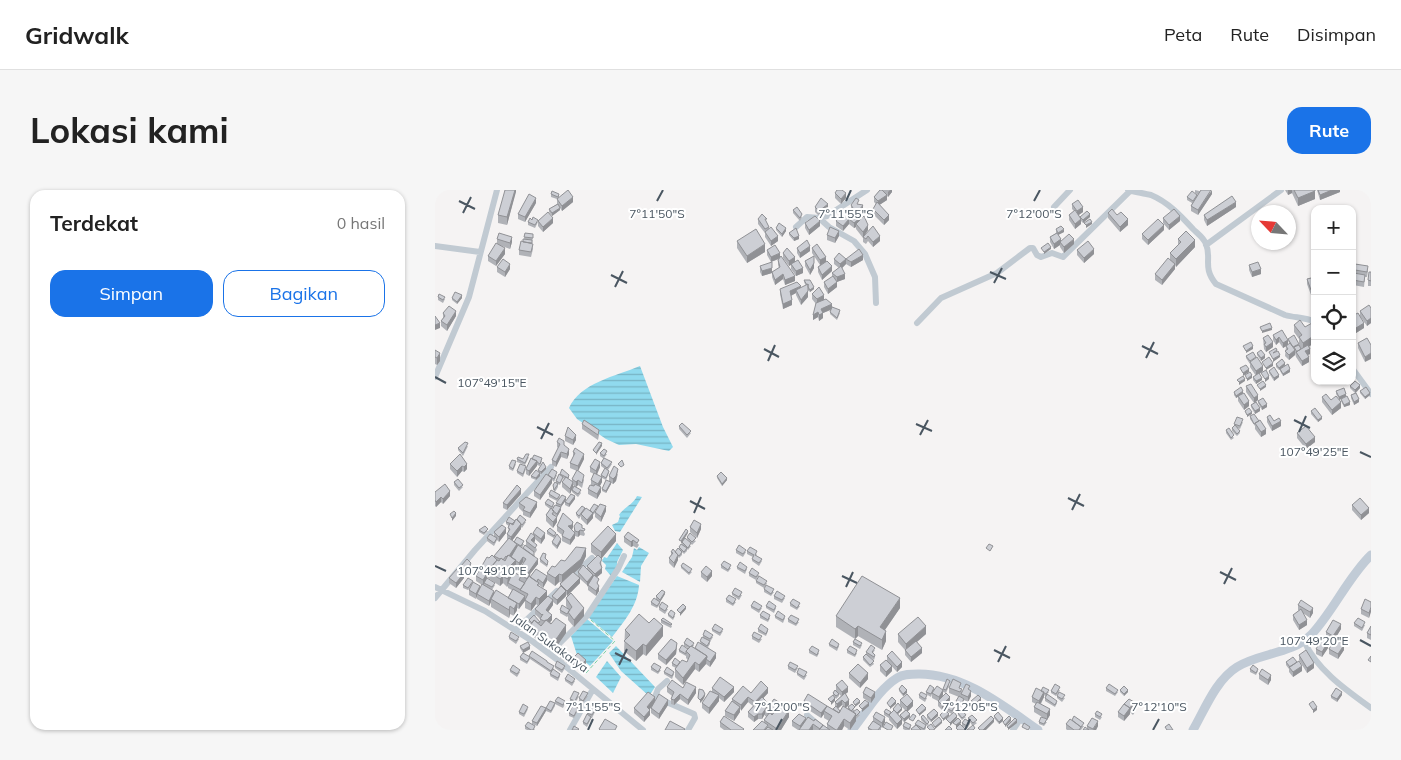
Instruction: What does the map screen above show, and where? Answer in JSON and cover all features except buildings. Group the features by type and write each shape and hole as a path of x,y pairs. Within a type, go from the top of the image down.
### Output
{"main road":[{"path":"1193,730 1218,687 1234,670 1239,666 1304,641 1320,624 1371,555"},
{"path":"852,730 882,692 898,677 910,674 929,674 960,682 1001,704 1038,730"}],"street":[{"path":"435,377 469,297 497,190"},
{"path":"796,227 807,217 819,218 827,216 867,190"},
{"path":"1053,207 1070,190"},
{"path":"917,323 941,298 997,273 1030,248 1033,248 1041,257 1052,253 1063,257 1129,190 1149,194 1170,207 1191,227 1206,245 1209,275 1216,284 1292,317 1311,320"},
{"path":"1206,245 1281,190"},
{"path":"819,218 829,227 854,241 865,254 875,277 876,303"},
{"path":"435,246 480,252"},
{"path":"1356,373 1371,394"},
{"path":"435,598 438,588 551,466"},
{"path":"547,652 558,645 587,616 618,569 624,556"},
{"path":"516,630 591,558"},
{"name":"Jalan Sukakarya","path":"438,588 485,611 516,630 559,661 643,730"},
{"path":"1304,641 1310,653 1327,672 1347,691 1371,708"},
{"path":"667,682 658,689 655,697 694,714 695,718 688,730"},
{"path":"570,730 593,689"},
{"path":"807,715 824,730"},
{"path":"1013,730 1021,718"}],"path":[{"path":"581,679 615,641 587,616"}],"water":[{"path":"640,366 663,427 673,447 669,451 636,444 619,445 606,439 577,419 569,408 574,399 590,386"},
{"path":"637,496 642,497 620,532 615,531 612,525 618,522 619,515"},
{"path":"617,543 623,550 617,562 617,568 611,576 605,569 606,565 602,561 604,557 607,558"},
{"path":"639,547 649,553 641,566 640,582 622,572 632,557 634,548 637,550"},
{"path":"617,576 639,585 633,606 612,637 588,617"},
{"path":"587,619 613,641 590,666 577,655 571,636"},
{"path":"616,646 655,687 649,696 621,671 609,653"},
{"path":"607,661 621,677 613,693 596,677"}]}
